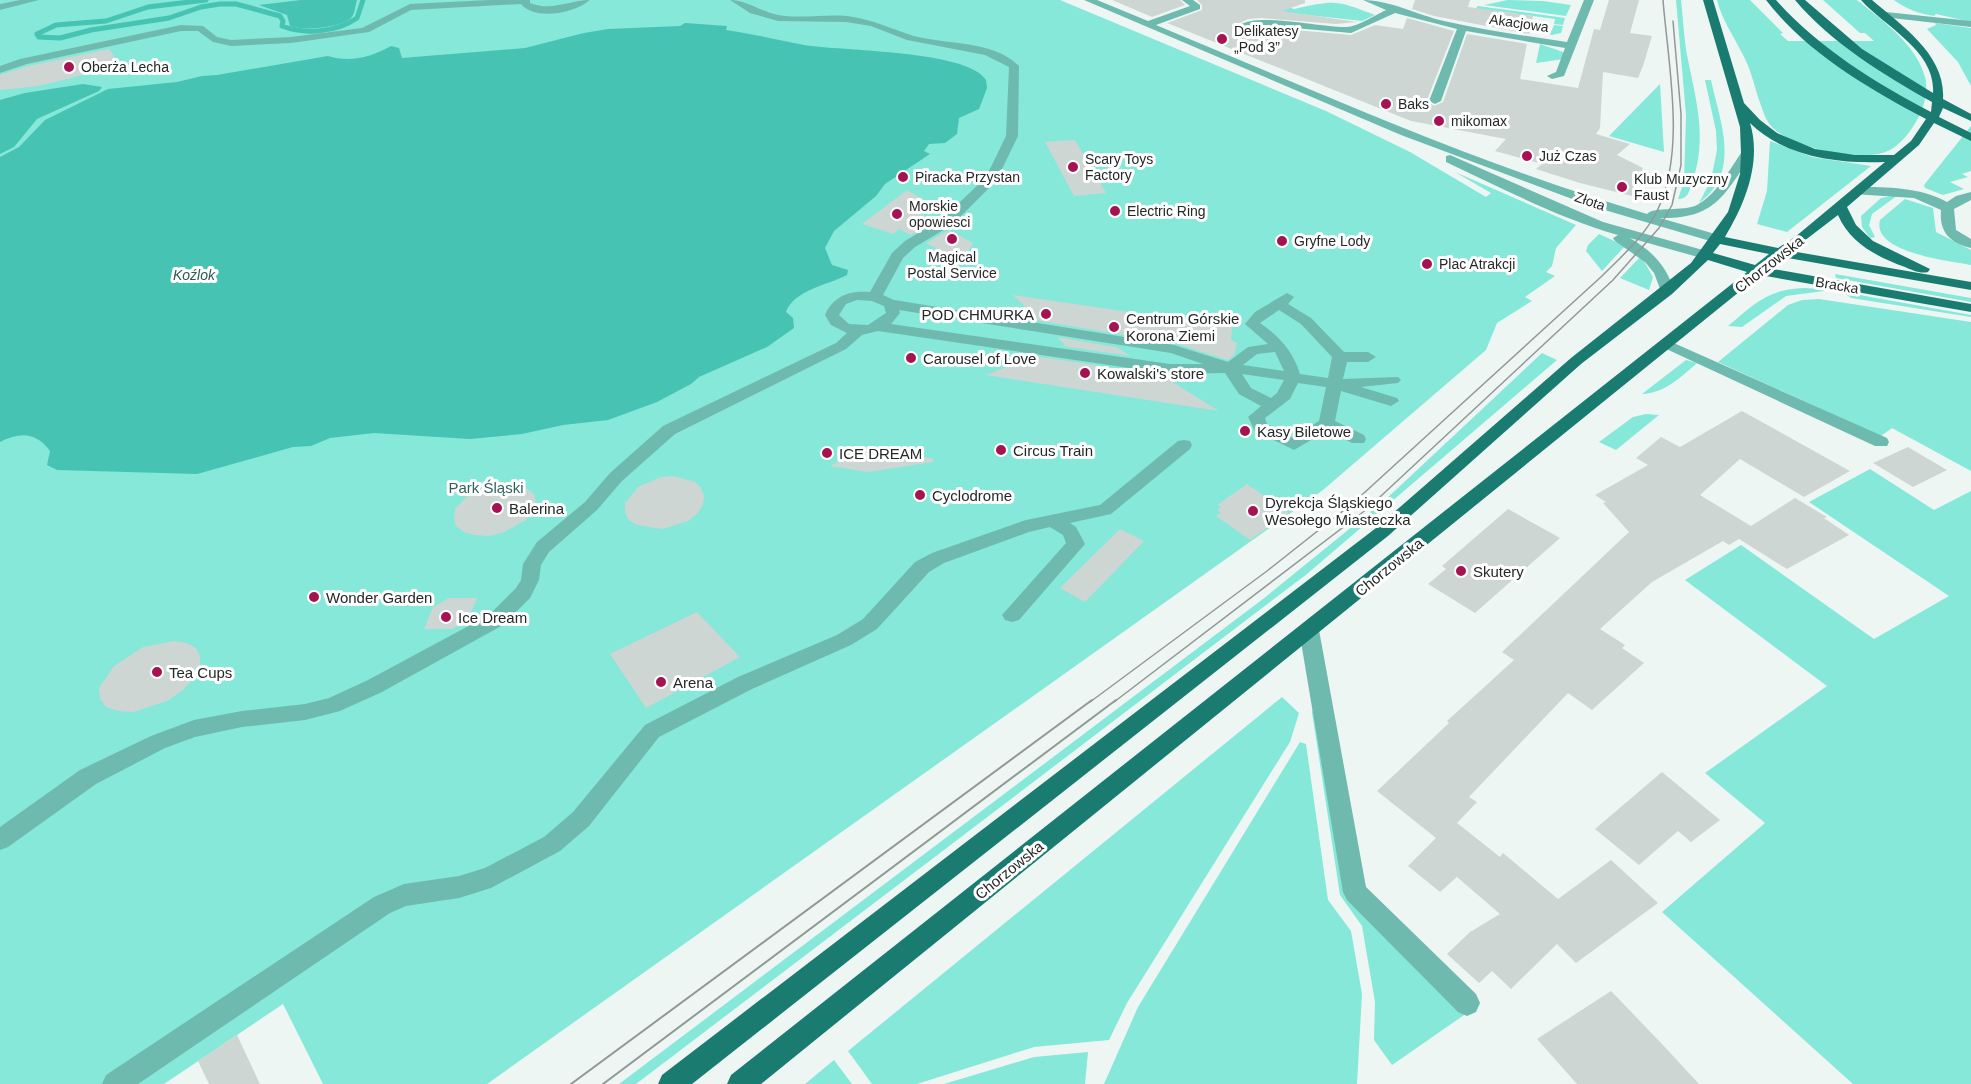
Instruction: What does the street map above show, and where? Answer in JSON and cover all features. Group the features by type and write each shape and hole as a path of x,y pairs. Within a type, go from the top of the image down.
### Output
{"main road":[{"name":"Chorzowska","path":"671,1084 1314,587 1382,532 1576,361 1667,291 1705,255 1718,239 1734,212 1746,174 1747,153 1746,128 1708,0"},
{"path":"1771,0 1782,14 1812,40 1883,89 1971,138"},
{"path":"1800,0 1845,40 1896,76 1971,118"},
{"name":"Chorzowska","path":"740,1084 1779,253 1800,240 1915,143 1938,111 1939,83 1933,67 1922,51 1886,15 1866,0"},
{"path":"1737,100 1758,126 1783,141 1801,148 1849,159 1898,158"},
{"path":"1840,205 1854,231 1882,253 1971,285"},
{"name":"Złota","path":"1718,239 1779,253"},
{"name":"Bracka","path":"1779,253 1971,285"},
{"name":"Bracka","path":"1705,255 1759,271 1971,308"}],"street":[{"path":"0,7 34,0"},
{"path":"0,65 181,28 200,28 211,38 226,42 275,41 366,30 400,10 410,7 525,1 531,7 547,10 567,8 585,0"},
{"path":"735,0 753,10 778,18 846,19 873,23 911,38 988,52 1014,66 1012,136 996,169 985,185 947,222 910,244 897,256 875,296"},
{"name":"Złota","path":"1091,0 1405,133 1618,210 1718,239"},
{"path":"1149,24 1197,7 1186,0"},
{"name":"Akacjowa","path":"1368,0 1394,10 1462,29 1572,46"},
{"path":"1552,76 1560,74 1589,0"},
{"path":"1245,25 1272,23 1351,30 1394,10"},
{"path":"1886,15 1922,17 1971,24"},
{"path":"1435,101 1462,29"},
{"path":"0,70 24,61"},
{"name":"Złota","path":"1405,133 1456,163 1598,225 1705,255"},
{"path":"1618,210 1678,214 1708,206 1747,153"},
{"path":"1857,191 1906,192 1933,199 1948,208"},
{"path":"1971,196 1960,199 1948,208 1946,225 1951,234 1971,244"},
{"name":"Złota","path":"1598,225 1641,250 1654,261 1664,277 1667,291"},
{"path":"1279,347 1253,350 1230,368 1170,369 878,327 858,330 839,325 832,315 833,309 845,299 855,296 875,296 890,304 1174,349 1230,368 1336,384 1391,401"},
{"path":"1283,301 1297,312 1321,324 1340,357 1327,423 1294,445 1261,427 1256,417 1284,396 1293,378 1288,358 1270,335 1252,324 1257,315 1283,301"},
{"path":"878,327 893,314 890,304"},
{"path":"0,840 88,777 150,746 194,729 242,719 305,712 333,705 375,686 496,620 523,593 530,580 532,564 543,547 591,506 616,477 669,430 842,346 858,330"},
{"path":"1667,344 1881,442"},
{"path":"1340,357 1368,357"},
{"path":"1230,368 1245,391 1272,405"},
{"path":"1336,384 1393,380"},
{"path":"1327,423 1358,439"},
{"path":"115,1084 382,905 404,895 459,887 491,877 552,844 581,819 652,731 745,683 844,640 870,624 922,567 938,558 1026,526 1105,510 1185,445"},
{"path":"1012,615 1076,544 1070,531 1054,522"},
{"path":"1309,630 1355,892 1467,1003"}],"green space":[{"name":"Park Śląski","path":"0,0 1060,0 1326,111 1410,152 1486,197 1491,193 1455,172 1576,225 1556,248 1552,266 1546,272 1555,276 1525,297 1532,301 1497,323 1486,350 1323,490 487,1084 323,1084 283,1004 164,1084 0,1084"},
{"path":"1247,0 1269,0 1294,9 1335,3 1375,15 1362,21 1289,13"},
{"path":"1508,0 1571,5 1566,16 1484,5"},
{"path":"1676,0 1681,0 1700,135 1697,167 1690,189 1681,199 1678,199 1684,181 1686,115"},
{"path":"1717,0 1750,0 1788,41 1874,41 1865,33 1860,33 1823,0 1857,0 1906,43 1921,65 1926,81 1926,95 1921,112 1912,128 1904,139 1890,150 1863,155 1829,152 1796,142 1783,135 1766,119 1752,76"},
{"path":"1894,0 1971,0 1971,22 1936,14 1934,16 1924,14"},
{"path":"1478,6 1565,18 1563,25 1554,24 1555,19 1497,11 1494,23 1551,32 1554,25 1563,26 1561,33 1552,35 1464,21"},
{"path":"1935,23 1971,28 1971,86 1958,62 1927,29 1936,25"},
{"path":"1540,44 1566,53 1564,59 1536,63"},
{"path":"1705,80 1711,80 1719,113 1724,162 1720,177 1712,191 1699,203 1711,180 1717,150 1716,131"},
{"path":"1660,84 1664,152 1609,136"},
{"path":"1971,126 1971,171 1962,174 1968,177 1950,182 1964,189 1943,195 1925,188 1924,185"},
{"path":"1770,141 1812,157 1871,166 1787,232 1757,224 1767,191"},
{"path":"1898,195 1872,214 1869,225 1875,237 1870,238 1862,227 1861,216 1881,198"},
{"path":"1905,199 1933,208 1936,232 1971,250 1971,265 1931,258 1900,248 1888,240 1881,231 1880,220"},
{"path":"1599,234 1625,246 1602,271 1586,251 1588,245"},
{"path":"1641,256 1653,277 1649,290 1620,278"},
{"path":"1835,274 1971,298 1971,302 1836,278"},
{"path":"1804,288 1824,289 1824,291 1786,296 1742,327 1728,326 1762,299 1781,291"},
{"path":"1843,292 1971,315 1971,317 1851,298"},
{"path":"1819,299 1971,322 1971,471 1892,428 1881,436 1718,362 1788,305 1802,300"},
{"path":"1542,353 1557,360 1307,574 636,1084 619,1084 1263,599 1385,500"},
{"path":"1686,360 1697,363 1679,379 1658,391 1642,394"},
{"path":"1646,414 1659,415 1616,450 1599,442 1633,417"},
{"path":"1870,469 1934,510 1971,491 1971,1084 1853,1084 1662,912 1765,823 1705,773 1827,686 1685,580 1741,545 1874,639 1949,596 1809,502"},
{"path":"1319,693 1351,893 1467,1013 1392,1065 1374,1040 1375,1002 1362,926 1340,895 1312,712"},
{"path":"1282,697 1299,713 1290,742 1127,1003 1109,1040 1034,1047 917,1084 872,1084 848,1051"},
{"path":"1300,742 1306,744 1328,900 1351,931 1362,994 1357,1084 1104,1084 1138,1007"},
{"path":"1088,1052 1085,1084 944,1084 1034,1057"},
{"path":"834,1060 852,1084 805,1084"}],"water":[{"path":"301,0 357,0 351,18 339,24 312,28 290,26 287,15 259,5"},
{"name":"Koźlok","path":"685,23 727,26 726,30 804,45 930,57 974,70 986,80 987,88 979,109 959,118 957,134 945,143 929,144 924,151 930,154 885,184 876,196 834,231 825,248 832,265 848,270 847,275 796,298 786,312 793,318 794,328 767,347 699,377 691,384 657,402 608,420 563,425 522,434 470,439 374,433 330,438 311,446 293,447 197,474 57,470 47,465 50,451 33,437 21,435 0,442 0,157 19,147 45,120 108,89 177,82 328,56 344,59 360,58 391,46 399,48 402,58 525,48 608,29 680,26"},
{"path":"83,84 102,87 99,91 37,119 14,147 0,154 0,100 25,93"}],"building":[{"path":"1112,0 1180,0 1185,5 1152,17"},
{"path":"1197,0 1305,0 1305,3 1282,11 1357,22 1336,24 1261,18 1248,19 1238,24 1245,30 1272,28 1351,35 1375,25 1403,29 1407,18 1454,31 1427,100 1434,106 1443,102 1467,34 1527,44 1520,79 1578,88 1594,29 1600,30 1609,0 1639,0 1630,33 1652,36 1643,66 1638,78 1603,72 1600,128 1596,134 1630,144 1617,155 1643,168 1632,196 1536,169 1542,164 1495,151 1506,139 1411,121 1167,23 1202,10 1202,5"},
{"path":"1415,0 1470,0 1468,7 1533,16 1529,34 1434,16 1412,9"},
{"name":"Oberża Lecha","path":"109,49 121,66 38,86 0,90 0,75 28,66"},
{"path":"1075,140 1106,193 1074,196 1045,142"},
{"path":"907,190 931,204 919,213 934,221 911,235 899,229 893,234 862,224"},
{"path":"949,230 973,243 962,262 926,243"},
{"path":"1013,295 1232,327 1231,340 1237,343 1234,355 1228,360 1174,343 1040,321"},
{"path":"1057,337 1116,347 1131,356 1062,346 1065,345"},
{"path":"1035,356 1161,375 1219,411 986,375"},
{"path":"1742,411 1850,471 1804,497 1740,459 1700,495 1751,526 1795,498 1827,517 1824,518 1849,535 1787,569 1739,539 1729,545 1723,541 1652,582 1600,629 1625,645 1622,648 1644,663 1592,710 1568,693 1469,797 1477,802 1457,823 1500,857 1503,853 1558,899 1611,860 1658,903 1576,963 1557,944 1511,989 1492,971 1479,983 1447,954 1470,932 1500,914 1457,877 1440,892 1408,866 1436,838 1377,791 1449,723 1447,721 1514,660 1502,652 1629,532 1603,503 1606,502 1595,495 1648,465 1636,458 1661,437 1680,447"},
{"path":"870,446 933,459 933,462 868,472 830,466 860,448"},
{"path":"1908,447 1947,470 1913,487 1873,463"},
{"path":"673,476 695,482 701,488 704,496 703,505 697,514 688,521 662,529 637,525 629,520 625,512 625,503 638,487 661,477"},
{"path":"507,482 519,483 534,494 536,502 526,520 502,533 488,536 464,532 456,526 455,509 470,493 482,487"},
{"name":"Dyrekcja Śląskiego Wesołego Miasteczka","path":"1247,484 1289,513 1250,540 1216,516 1221,513 1217,510 1221,507 1217,505"},
{"path":"1508,509 1560,538 1475,613 1428,584 1446,569 1442,566"},
{"path":"1120,529 1144,541 1085,602 1060,588"},
{"path":"449,598 477,598 468,620 452,629 424,629 433,607"},
{"name":"Arena","path":"697,612 740,657 646,708 610,654"},
{"path":"174,641 187,643 196,648 200,656 200,667 182,691 167,701 133,712 106,707 100,699 99,688 114,666 143,647"},
{"path":"1662,772 1720,820 1691,842 1678,831 1639,865 1595,829"},
{"path":"1611,991 1699,1084 1577,1084 1537,1039"},
{"path":"237,1035 260,1084 209,1084 198,1061"}],"waterway":[{"path":"206,0 148,7 106,21 56,25 37,34 39,37 60,38 91,30 169,18 201,7 220,4 236,4 280,16 283,21 282,26 291,29 321,31 349,23 357,18 363,0"}],"tram line":[{"path":"1090,702 1267,571 1353,503 1602,276 1640,236 1658,209 1671,160 1673,106 1663,0"},
{"path":"1114,702 1367,509 1613,280 1659,228 1672,205 1681,165 1681,114 1673,21"},
{"path":"571,1084 1092,700"},
{"path":"603,1084 1116,700"}],"place":[{"name":"Delikatesy „Pod 3”","path":"1222,39"},
{"name":"Oberża Lecha","path":"69,67"},
{"name":"Baks","path":"1386,104"},
{"name":"mikomax","path":"1439,121"},
{"name":"Już Czas","path":"1527,156"},
{"name":"Scary Toys Factory","path":"1073,167"},
{"name":"Piracka Przystan","path":"903,177"},
{"name":"Klub Muzyczny Faust","path":"1622,187"},
{"name":"Electric Ring","path":"1115,211"},
{"name":"Morskie opowiesci","path":"897,214"},
{"name":"Magical Postal Service","path":"952,239"},
{"name":"Gryfne Lody","path":"1282,241"},
{"name":"Plac Atrakcji","path":"1427,264"},
{"name":"POD CHMURKA","path":"1046,314"},
{"name":"Centrum Górskie Korona Ziemi","path":"1114,327"},
{"name":"Carousel of Love","path":"911,358"},
{"name":"Kowalski's store","path":"1085,373"},
{"name":"Kasy Biletowe","path":"1245,431"},
{"name":"Circus Train","path":"1001,450"},
{"name":"ICE DREAM","path":"827,453"},
{"name":"Cyclodrome","path":"920,495"},
{"name":"Balerina","path":"497,508"},
{"name":"Dyrekcja Śląskiego Wesołego Miasteczka","path":"1253,511"},
{"name":"Skutery","path":"1461,571"},
{"name":"Wonder Garden","path":"314,597"},
{"name":"Ice Dream","path":"446,617"},
{"name":"Tea Cups","path":"157,672"},
{"name":"Arena","path":"661,682"}]}
